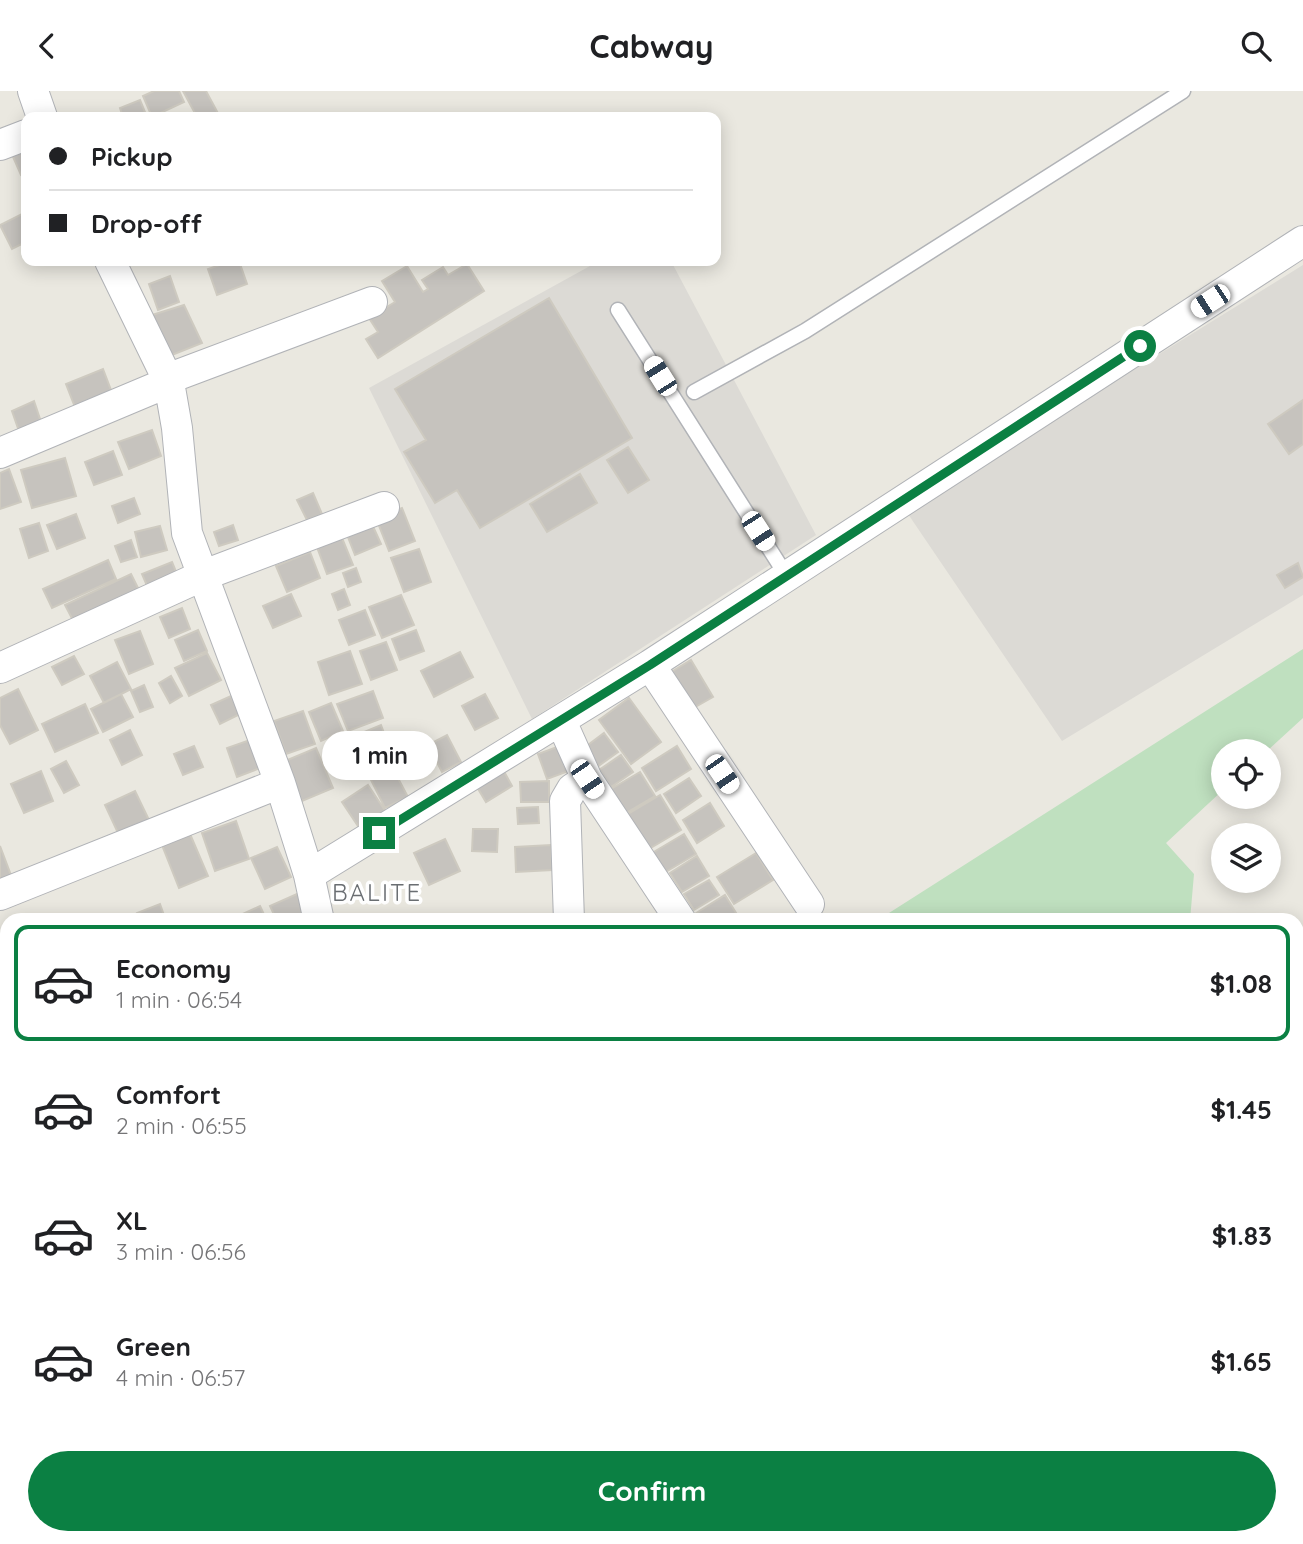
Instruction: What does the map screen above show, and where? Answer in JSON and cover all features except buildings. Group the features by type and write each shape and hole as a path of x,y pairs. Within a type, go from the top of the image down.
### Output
{"street":[{"path":"33,91 40,112"},
{"path":"0,145 21,137"},
{"path":"309,875 561,722 1303,241"},
{"path":"112,266 169,382 177,428 187,533 280,783 309,875 317,913"},
{"path":"0,453 187,372 372,302"},
{"path":"0,668 204,575 384,507"},
{"path":"650,665 809,904"},
{"path":"561,722 587,779 676,913"},
{"path":"569,913 565,801 572,789 587,779"},
{"path":"0,895 280,783"}],"lane":[{"path":"694,392 806,331 1183,91"},
{"path":"618,310 786,575"}],"shaded area":[{"path":"1303,265 1303,595 1062,741 906,511"},
{"path":"590,266 674,266 816,535 532,719 369,388"}],"green space":[{"path":"1303,649 1303,718 1280,739 1211,739 1211,801 1166,843 1194,874 1191,913 889,913"}],"district":[{"name":"BALITE","path":"377,893"}],"route":[{"path":"379,833 561,722 1140,346"}]}
